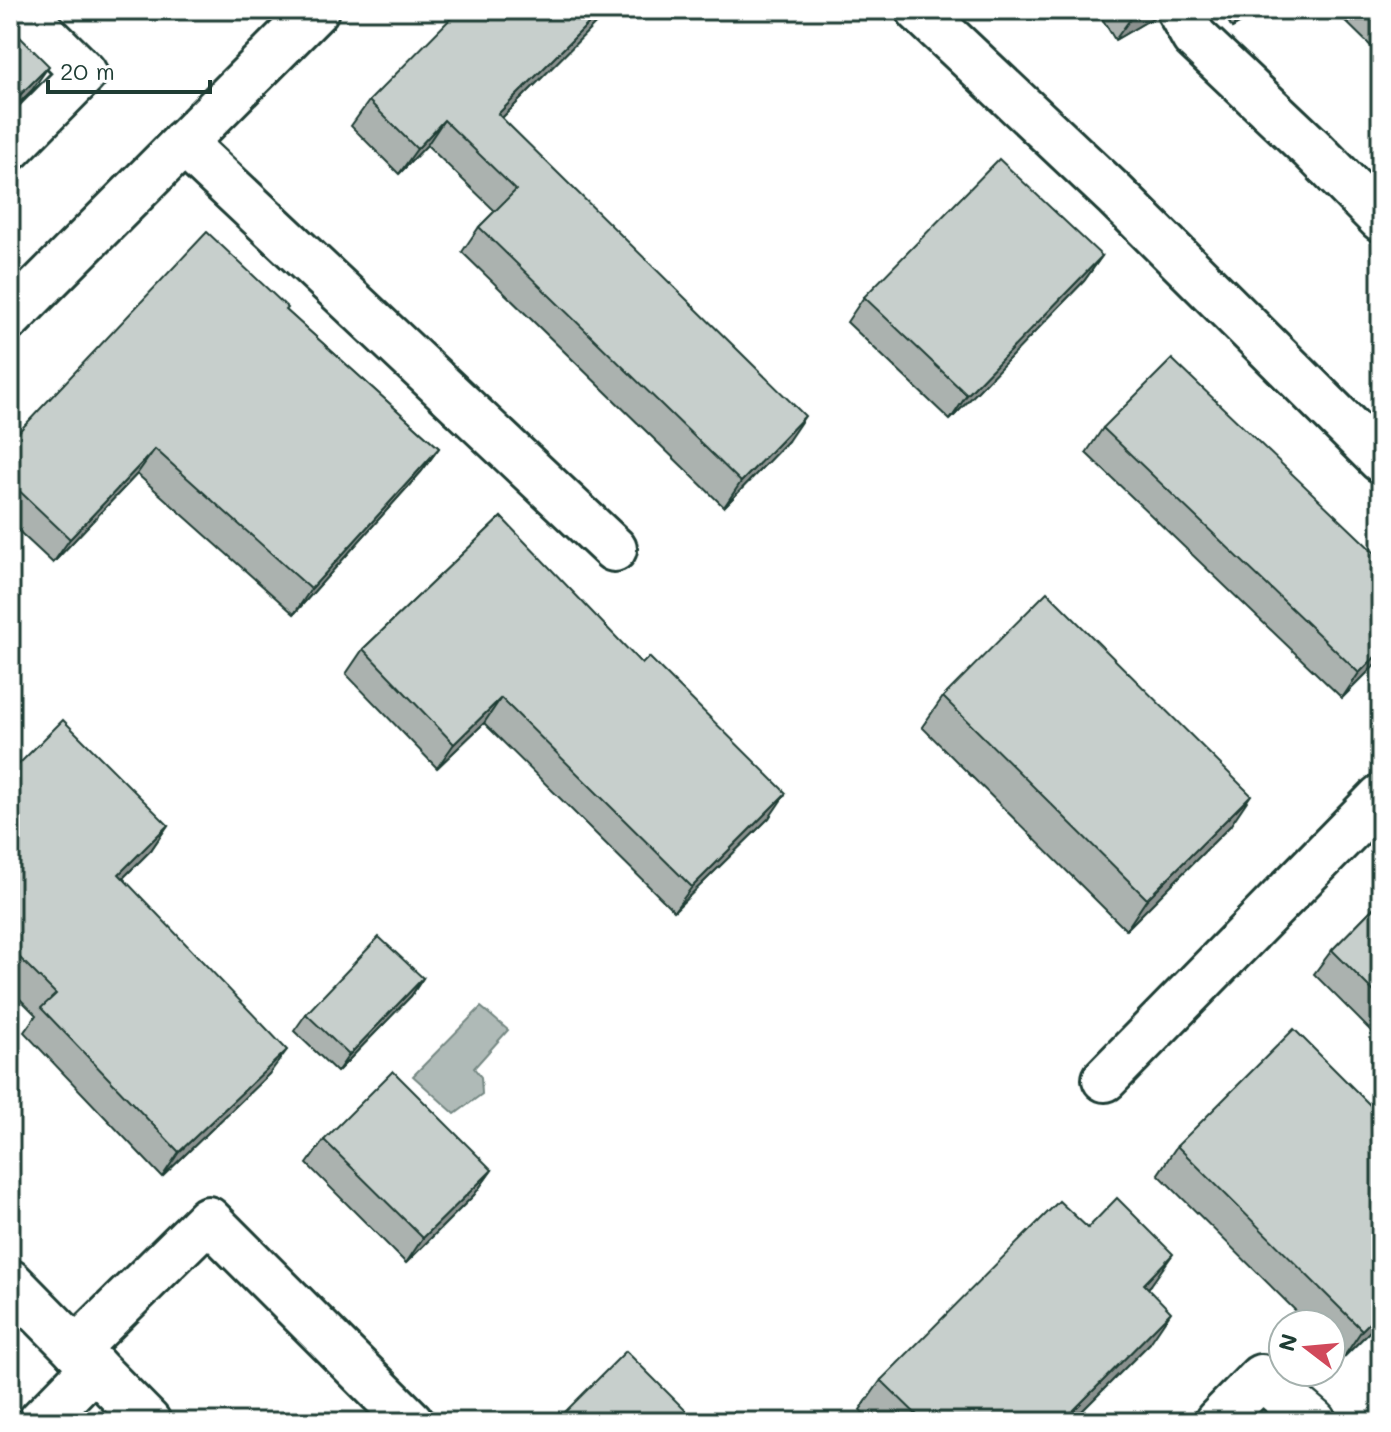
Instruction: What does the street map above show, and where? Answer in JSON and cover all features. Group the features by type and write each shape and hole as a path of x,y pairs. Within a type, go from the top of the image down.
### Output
{"main road":[{"path":"10,148 84,73 20,10"},
{"path":"10,317 316,10"},
{"path":"919,10 1115,195 1381,460"},
{"path":"1179,10 1194,37 1381,219"},
{"path":"183,143 614,549"},
{"path":"1105,1079 1381,797"},
{"path":"40,1422 85,1358 208,1219 411,1422"},
{"path":"10,1282 148,1422"},
{"path":"1217,1422 1261,1377 1314,1422"}],"shaded area":[{"path":"481,1007 508,1030 474,1068 481,1077 482,1094 455,1114 413,1076"}],"building":[{"path":"459,10 602,10 498,114 805,416 741,482 479,227 516,190 444,120 417,149 369,101"},
{"path":"10,27 49,66 10,105"},
{"path":"999,159 1102,256 967,395 864,297"},
{"path":"207,232 288,308 286,310 439,448 311,589 155,449 70,539 10,482 10,441"},
{"path":"1172,359 1381,559 1381,651 1359,673 1103,428"},
{"path":"501,517 642,664 649,657 786,793 692,887 501,698 454,744 363,649"},
{"path":"1047,592 1251,795 1147,899 943,697"},
{"path":"63,720 168,825 119,874 287,1050 179,1152 41,1008 56,994 10,948 10,769 12,771"},
{"path":"1381,900 1381,999 1332,950"},
{"path":"379,937 423,978 349,1055 306,1014"},
{"path":"1294,1029 1381,1116 1381,1311 1362,1330 1347,1315 1347,1308 1340,1308 1177,1146"},
{"path":"393,1071 492,1170 423,1238 324,1140"},
{"path":"1117,1198 1173,1254 1144,1284 1171,1312 1062,1422 924,1422 881,1380 1059,1201 1088,1228"},
{"path":"626,1351 697,1422 555,1422"}]}
